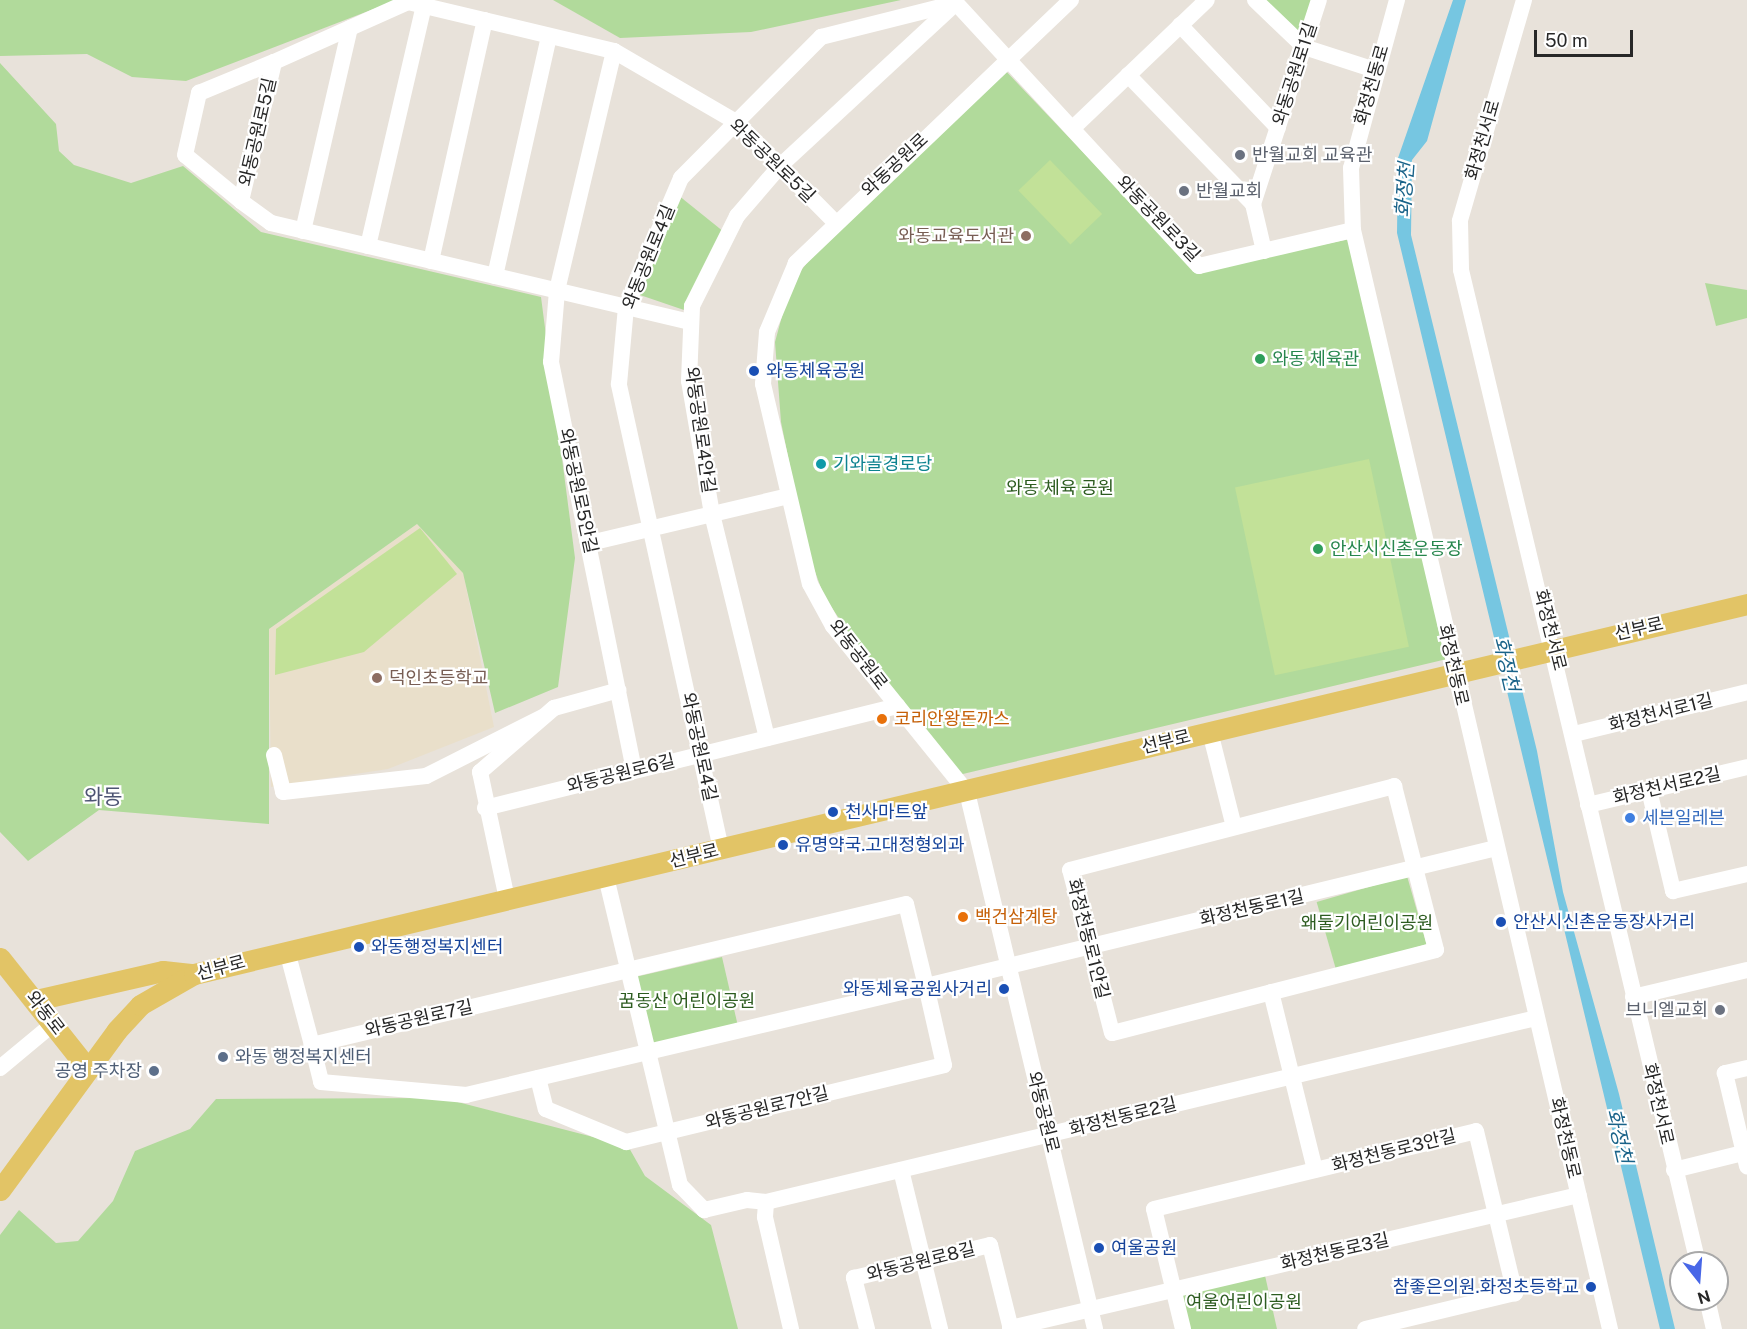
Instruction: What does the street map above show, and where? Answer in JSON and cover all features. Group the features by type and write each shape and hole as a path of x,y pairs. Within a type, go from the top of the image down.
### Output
{"main road":[{"name":"선부로","path":"0,1190 88,1069 140,1005 194,974 967,792 1454,672 1747,604"},
{"name":"와동로","path":"0,958 36,1000 88,1069"},
{"path":"36,1000 163,971 194,974"}],"street":[{"name":"와동공원로","path":"1071,0 834,221 796,263 767,332 763,384 810,585 833,626 967,792 1095,1329"},
{"path":"1073,128 1206,0"},
{"path":"1256,0 1304,47 1375,70"},
{"name":"와동공원로1길","path":"1253,204 1319,0"},
{"name":"화정천동로","path":"1397,0 1375,70 1351,168 1353,230 1454,672 1610,1329"},
{"name":"화정천서로","path":"1524,0 1460,221 1459,245 1463,281 1555,649 1588,805 1695,1251"},
{"name":"와동공원로5길","path":"690,322 271,224 185,155 199,93 408,2 424,5 614,51 736,122 834,221"},
{"path":"956,3 1009,58"},
{"name":"와동공원로4길","path":"721,849 619,384 626,307 681,178 821,37 956,3"},
{"name":"와동공원로4안길","path":"767,738 712,514 689,381 690,322 737,216 780,166 956,3"},
{"path":"368,246 424,5"},
{"path":"431,261 484,20"},
{"path":"1180,26 1278,128"},
{"path":"303,231 350,28"},
{"path":"495,276 549,36"},
{"path":"557,291 614,51"},
{"name":"와동공원로3길","path":"1009,58 1199,266 1353,230"},
{"name":"와동공원로5길","path":"241,201 274,62"},
{"path":"1128,75 1253,204 1264,251"},
{"name":"와동공원로5안길","path":"557,291 551,362 590,543 634,771"},
{"path":"590,543 789,496"},
{"path":"507,899 485,808 480,772 554,708 619,690"},
{"name":"화정천서로1길","path":"1574,734 1747,693"},
{"name":"와동공원로6길","path":"485,808 898,706"},
{"path":"274,754 283,792 426,776 543,717"},
{"path":"1210,732 1234,827"},
{"name":"화정천서로2길","path":"1588,805 1747,767"},
{"name":"화정천동로1안길","path":"1394,786 1416,868 1436,950 1112,1033 1070,870 1394,786"},
{"path":"1649,790 1673,891 1747,874"},
{"name":"화정천동로1길","path":"1008,966 1496,848"},
{"path":"606,877 665,1132"},
{"name":"와동공원로7길","path":"312,1045 906,904 926,986"},
{"path":"287,951 321,1082 466,1095 1008,966"},
{"path":"1633,997 1747,970"},
{"name":"와동공원로7안길","path":"538,1078 546,1110 626,1142 944,1065 926,986"},
{"path":"1271,992 1315,1170"},
{"name":"화정천동로2길","path":"665,1132 680,1185 704,1210 747,1200 766,1202 1536,1018"},
{"path":"0,1068 53,1024"},
{"path":"1674,1170 1746,1157 1725,1073 1747,1068"},
{"name":"화정천동로3안길","path":"1183,1329 1154,1209 1476,1131 1515,1293 1365,1329"},
{"path":"901,1170 940,1329"},
{"name":"화정천동로3길","path":"1010,1328 1579,1195"},
{"path":"766,1202 791,1329"},
{"name":"와동공원로8길","path":"867,1329 854,1278 990,1245 1010,1328"},
{"path":"1710,1311 1714,1329"}],"shaded area":[{"name":"덕인초등학교","path":"417,524 463,572 494,727 388,769 271,787 269,629"}],"green space":[{"path":"0,0 397,0 186,81 132,77 87,54 0,56"},
{"path":"553,0 901,0 751,32 620,38"},
{"path":"1258,0 1313,0 1299,39"},
{"path":"0,63 56,124 59,151 74,165 131,183 183,166 261,232 541,297 575,558 558,687 495,713 463,573 417,524 269,629 269,824 99,810 28,861 0,832"},
{"name":"와동 체육 공원","path":"1002,67 1196,271 1350,239 1447,659 946,778 824,596 807,550 781,422 775,342 791,283 823,243"},
{"path":"1050,160 1102,214 1070,245 1018,191"},
{"path":"678,195 724,232 684,310 640,295 655,232"},
{"path":"1705,283 1747,290 1747,318 1716,326"},
{"name":"안산시신촌운동장","path":"1369,459 1409,647 1275,675 1235,487"},
{"path":"420,528 457,574 364,652 275,675 276,629"},
{"name":"왜둘기어린이공원","path":"1407,876 1427,944 1336,970 1317,902"},
{"name":"꿈동산 어린이공원","path":"722,957 738,1024 652,1044 636,977"},
{"path":"442,1098 628,1146 645,1176 711,1225 738,1329 0,1329 0,1235 19,1210 56,1243 78,1241 113,1201 135,1151 190,1129 216,1099"},
{"name":"여울어린이공원","path":"1264,1271 1277,1329 1187,1329 1178,1292"}],"water":[{"name":"화정천","path":"1453,0 1466,0 1427,141 1412,160 1411,235 1537,751 1563,892 1619,1094 1675,1329 1660,1329 1397,233 1398,158"}],"pier":[{"path":"1512,640 1521,677 1502,682 1493,645"}],"place":[{"name":"반월교회 교육관","path":"1240,155"},
{"name":"반월교회","path":"1184,191"},
{"name":"와동교육도서관","path":"1026,236"},
{"name":"와동 체육관","path":"1260,359"},
{"name":"와동체육공원","path":"754,371"},
{"name":"기와골경로당","path":"821,464"},
{"name":"안산시신촌운동장","path":"1318,549"},
{"name":"덕인초등학교","path":"377,678"},
{"name":"코리안왕돈까스","path":"882,719"},
{"name":"천사마트앞","path":"833,812"},
{"name":"세븐일레븐","path":"1630,818"},
{"name":"유명약국.고대정형외과","path":"783,845"},
{"name":"백건삼계탕","path":"963,917"},
{"name":"안산시신촌운동장사거리","path":"1501,922"},
{"name":"와동행정복지센터","path":"359,947"},
{"name":"와동체육공원사거리","path":"1004,989"},
{"name":"브니엘교회","path":"1720,1010"},
{"name":"와동 행정복지센터","path":"223,1057"},
{"name":"공영 주차장","path":"154,1071"},
{"name":"여울공원","path":"1099,1248"},
{"name":"참좋은의원.화정초등학교","path":"1591,1287"}],"district":[{"name":"와동","path":"103,797"}]}
